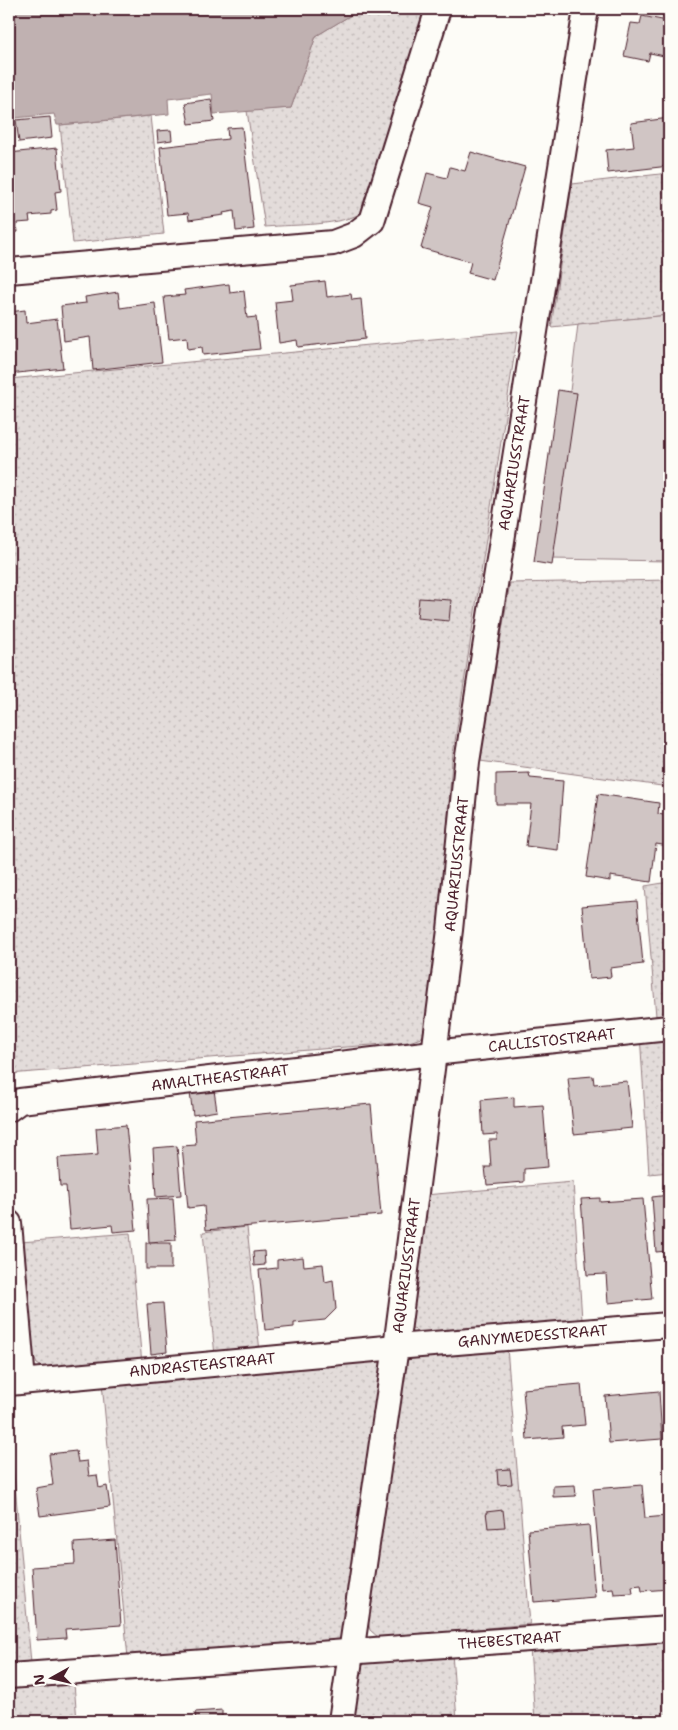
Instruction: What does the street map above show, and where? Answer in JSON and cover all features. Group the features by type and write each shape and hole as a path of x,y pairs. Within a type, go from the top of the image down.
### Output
{"street":[{"path":"9,271 333,243 354,235 372,221 438,9"},
{"name":"AQUARIUSSTRAAT","path":"340,1721 396,1347 450,930 467,762 586,9"},
{"name":"CALLISTOSTRAAT","path":"433,1053 669,1028"},
{"name":"AMALTHEASTRAAT","path":"9,1109 20,1101 433,1053"},
{"path":"9,1223 16,1382"},
{"name":"GANYMEDESSTRAAT","path":"396,1347 669,1325"},
{"name":"ANDRASTEASTRAAT","path":"16,1382 396,1347"},
{"name":"THEBESTRAAT","path":"351,1651 669,1629"},
{"path":"9,1676 351,1651"}],"shaded area":[{"path":"9,9 361,9 316,36 291,108 214,114 212,94 168,99 169,114 60,125 57,125 54,114 15,118 14,132 9,132"},
{"path":"361,9 430,9 366,211 343,220 317,224 265,227 247,111 291,108 316,36"},
{"path":"151,116 164,234 73,243 60,125"},
{"path":"669,173 669,315 551,327 572,184"},
{"path":"669,315 669,561 550,559 578,324"},
{"path":"518,331 452,761 442,900 428,1027 421,1038 409,1042 9,1074 9,379"},
{"path":"669,580 669,787 480,761 510,583"},
{"path":"669,882 669,1015 656,1016 645,886"},
{"path":"669,1031 669,1172 649,1174 640,1034"},
{"path":"573,1182 582,1320 424,1335 412,1328 410,1322 425,1195"},
{"path":"247,1227 260,1352 215,1356 203,1232"},
{"path":"130,1233 142,1364 49,1371 37,1364 31,1351 21,1242"},
{"path":"507,1348 530,1624 379,1638 370,1630 368,1621 403,1363 412,1356"},
{"path":"377,1358 384,1367 346,1632 335,1644 128,1658 102,1383"},
{"path":"9,1418 31,1663 9,1665"},
{"path":"669,1636 669,1721 535,1721 530,1647"},
{"path":"452,1653 457,1721 351,1721 357,1680 363,1665 368,1659"},
{"path":"74,1683 77,1721 9,1721 9,1688"}],"building":[{"path":"669,10 669,57 650,53 648,61 624,56 631,23 640,24 642,16 667,21"},
{"path":"211,99 214,121 189,124 185,103"},
{"path":"50,117 52,138 19,142 16,120"},
{"path":"669,118 669,166 608,173 606,150 634,147 631,123"},
{"path":"242,127 254,229 236,231 234,211 223,213 224,215 189,220 188,213 167,215 160,147 228,139 227,128"},
{"path":"171,130 172,140 158,142 157,131"},
{"path":"57,148 61,191 55,192 57,210 51,211 51,214 29,216 30,222 17,223 18,232 9,233 9,153"},
{"path":"471,152 525,167 493,280 468,273 471,262 421,248 433,207 419,203 427,173 447,178 450,167 465,171"},
{"path":"325,281 327,297 351,294 352,300 361,299 365,339 298,347 297,340 279,343 275,302 293,300 291,285"},
{"path":"229,284 230,293 244,291 247,318 256,317 260,349 203,355 202,347 188,349 187,337 169,339 164,297 185,295 184,290"},
{"path":"118,292 120,308 155,303 162,362 93,370 90,337 64,341 61,306 86,303 85,297"},
{"path":"25,310 26,323 57,319 63,368 9,374 9,312"},
{"path":"558,390 577,393 552,565 534,562"},
{"path":"419,598 451,600 449,621 417,618"},
{"path":"529,773 530,778 563,781 558,850 526,846 531,804 496,804 496,774"},
{"path":"598,794 659,803 658,814 669,816 669,846 656,844 651,882 610,876 610,881 586,877"},
{"path":"637,901 643,964 610,968 611,977 589,979 582,906"},
{"path":"593,1076 594,1084 627,1081 632,1128 574,1134 568,1078"},
{"path":"214,1090 217,1111 193,1115 190,1093"},
{"path":"514,1097 514,1107 543,1105 548,1167 524,1169 524,1182 487,1185 485,1167 491,1167 489,1140 497,1140 497,1134 483,1135 481,1100"},
{"path":"371,1104 381,1215 206,1230 204,1206 188,1208 182,1146 196,1145 194,1120"},
{"path":"126,1125 136,1230 113,1232 112,1225 70,1229 66,1186 60,1186 58,1158 98,1155 96,1128"},
{"path":"177,1146 181,1195 156,1197 153,1148"},
{"path":"669,1195 668,1262 667,1251 656,1252 652,1197"},
{"path":"173,1198 176,1240 149,1242 147,1199"},
{"path":"600,1198 600,1202 643,1199 652,1299 608,1303 606,1274 587,1275 581,1199"},
{"path":"146,1243 171,1243 171,1269 146,1269"},
{"path":"264,1251 265,1265 254,1266 253,1252"},
{"path":"303,1257 304,1266 323,1264 325,1282 333,1280 336,1309 325,1320 294,1323 294,1327 265,1330 259,1270 277,1268 277,1260"},
{"path":"163,1303 167,1352 151,1354 147,1304"},
{"path":"581,1384 585,1425 562,1427 563,1437 527,1440 523,1389"},
{"path":"669,1384 669,1425 665,1385"},
{"path":"659,1391 662,1439 609,1443 605,1396"},
{"path":"76,1451 78,1462 87,1461 89,1476 97,1475 99,1488 107,1486 110,1507 40,1516 36,1488 53,1485 49,1454"},
{"path":"510,1469 512,1484 498,1485 497,1470"},
{"path":"575,1485 576,1496 553,1497 553,1486"},
{"path":"642,1485 645,1518 666,1516 669,1589 642,1591 641,1585 632,1586 633,1593 614,1594 613,1588 602,1589 593,1489"},
{"path":"503,1510 505,1527 488,1528 486,1512"},
{"path":"589,1525 595,1597 534,1602 528,1530"},
{"path":"115,1540 121,1625 65,1629 66,1638 37,1640 32,1567 75,1564 74,1543"},
{"path":"222,1710 222,1719 247,1717 247,1721 196,1721 195,1712"}]}
